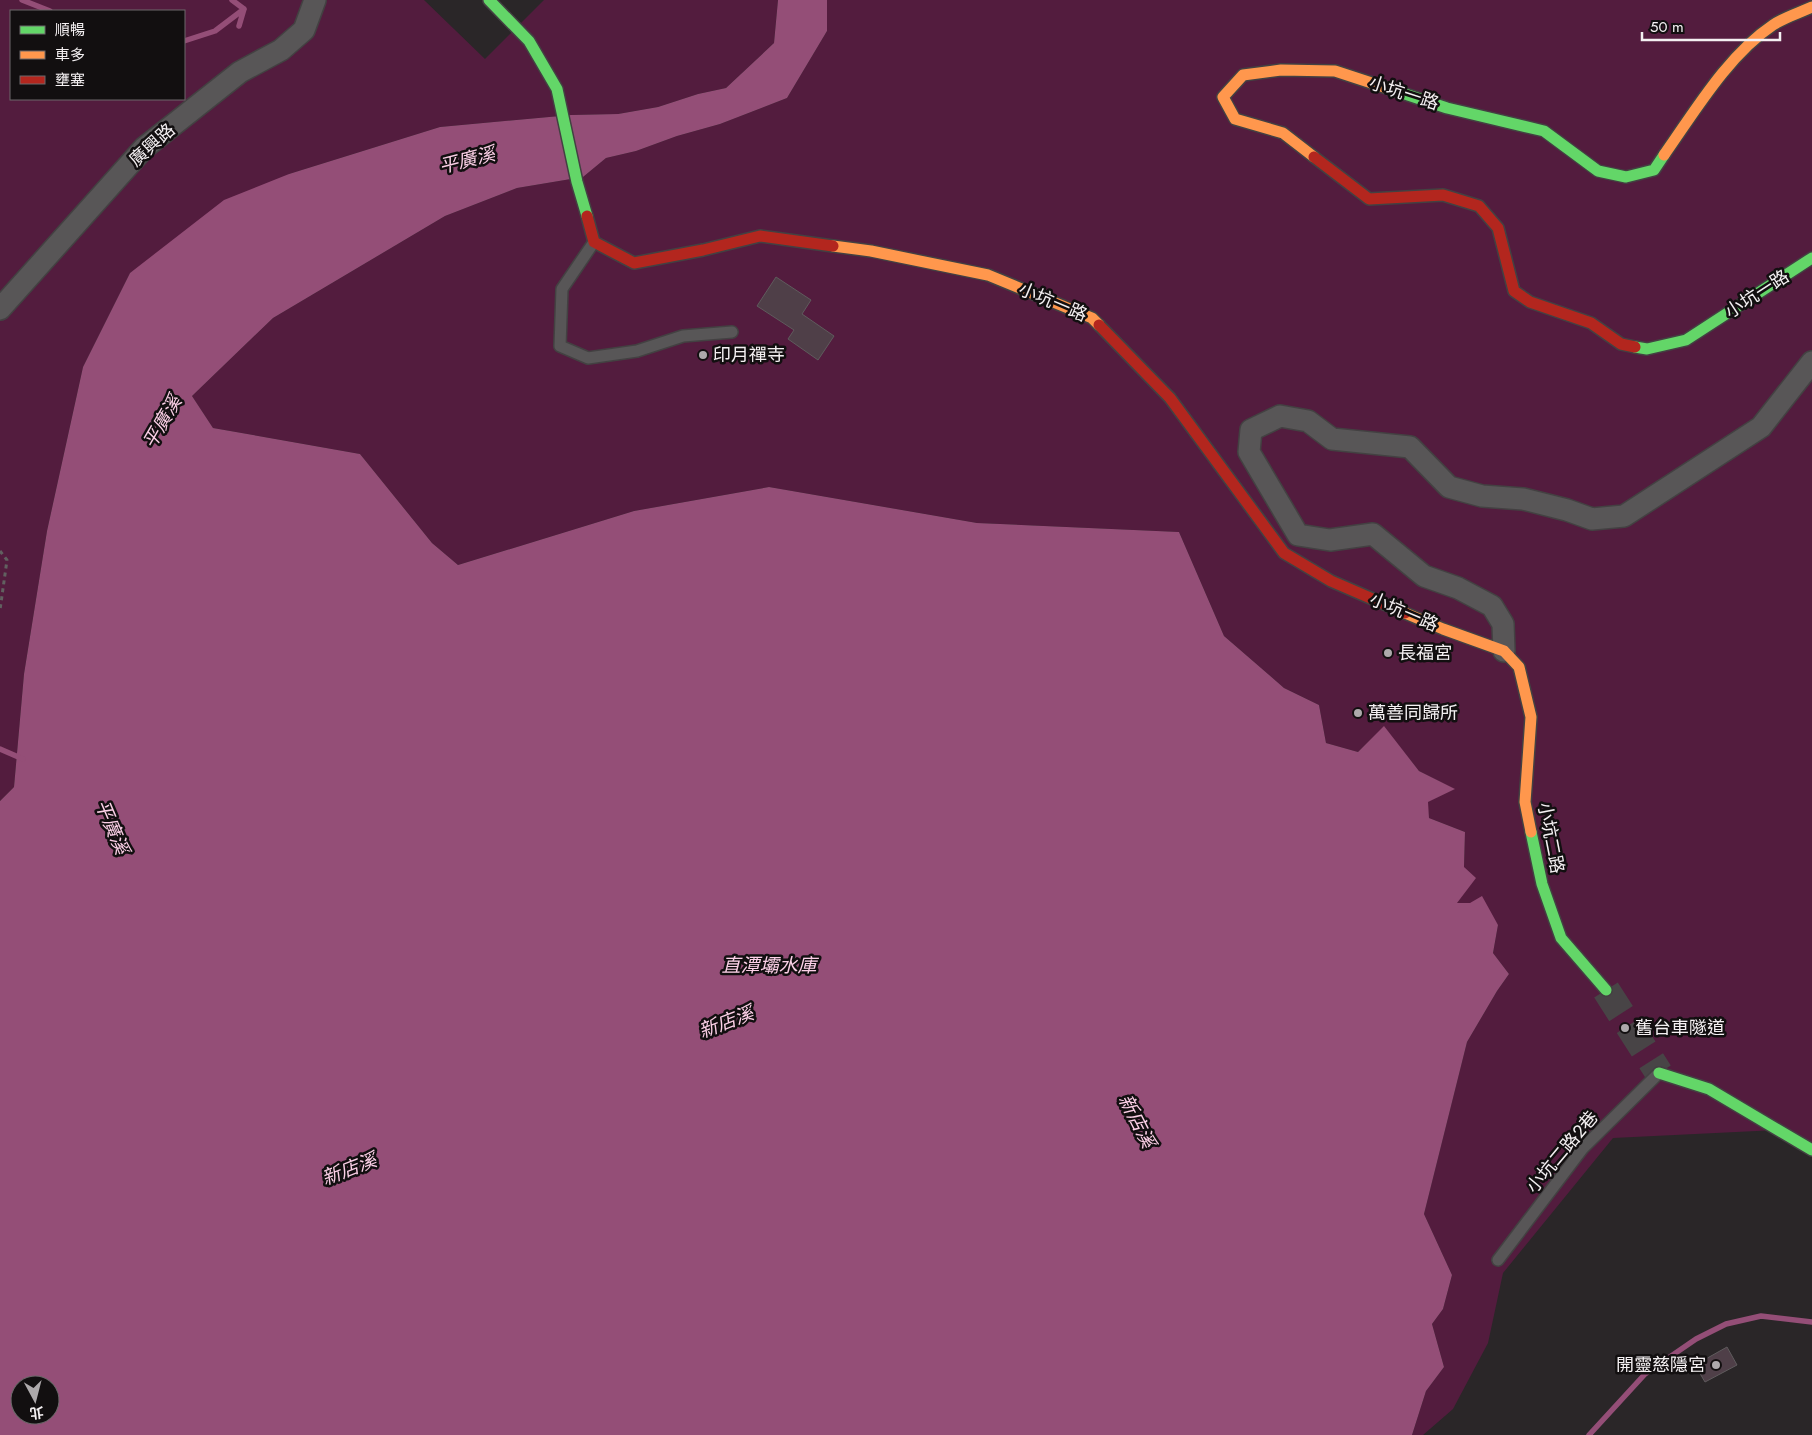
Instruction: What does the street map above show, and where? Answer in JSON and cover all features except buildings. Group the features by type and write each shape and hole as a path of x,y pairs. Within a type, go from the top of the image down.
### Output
{"street":[{"name":"廣興路","path":"0,309 144,148 240,72 281,50 304,30 315,0"},
{"path":"489,0 529,41 557,89 577,182 594,242"},
{"name":"小坑一路","path":"1812,7 1771,25 1737,57 1706,95 1654,170 1626,177 1598,171 1544,132 1447,108 1335,71 1281,70 1243,76 1223,98 1235,119 1283,133 1369,199 1443,195 1479,206 1498,228 1514,291 1530,302 1591,323 1621,344 1647,349 1686,340 1812,258"},
{"name":"小坑一路","path":"594,242 634,263 703,250 760,236 872,251 988,275 1092,318 1170,398 1284,553 1331,580 1443,629 1504,651"},
{"path":"1504,651 1503,624 1492,606 1458,588 1424,576 1373,534 1330,540 1298,535 1249,452 1251,430 1280,416 1308,422 1332,439 1410,447 1449,487 1482,496 1522,499 1567,510 1592,520 1624,516 1761,427 1812,362"},
{"name":"小坑二路","path":"1504,651 1519,667 1531,717 1525,802 1542,884 1561,938 1606,990"},
{"path":"1659,1073 1709,1089 1812,1150"}],"lane":[{"path":"594,242 562,289 560,346 588,358 637,351 683,336 732,332"},
{"name":"小坑二路2巷","path":"1498,1260 1583,1148 1659,1073"}],"path":[{"path":"0,551 7,560 0,610"}],"shaded area":[{"path":"0,0 424,0 485,59 544,0 778,0 774,43 726,88 698,94 658,107 618,114 571,115 440,127 289,174 130,273 83,367 47,531 24,674 14,787 0,801"},
{"path":"827,0 1812,0 1812,1152 1777,1130 1613,1138 1503,1273 1488,1343 1453,1409 1423,1435 1412,1435 1426,1391 1444,1367 1432,1324 1443,1309 1452,1275 1424,1214 1467,1042 1509,974 1493,953 1498,925 1470,903 1457,903 1464,867 1465,832 1429,818 1427,802 1454,789 1419,771 1384,727 1358,752 1326,743 1319,705 1284,688 1224,636 1179,532 977,523 769,487 634,511 458,565 432,543 360,454 213,428 192,396 273,318 445,216 517,188 583,177 606,158 636,151 677,136 720,124 787,98 827,31"}],"water":[{"name":"直潭壩水庫","path":"778,0 827,0 827,31 787,98 720,124 677,136 636,151 606,158 583,177 517,188 445,216 273,318 192,396 213,428 360,454 432,543 458,565 634,511 769,487 977,523 1179,532 1224,636 1284,688 1319,705 1326,743 1358,752 1384,726 1419,771 1455,789 1428,802 1429,818 1465,832 1464,867 1476,878 1457,903 1470,903 1482,896 1498,925 1493,953 1509,974 1467,1042 1424,1214 1452,1275 1443,1309 1432,1324 1444,1367 1426,1391 1412,1435 0,1435 0,801 14,787 24,674 47,531 83,367 130,273 224,200 289,174 440,127 571,115 618,114 658,107 698,94 726,88 774,43"}],"waterway":[{"path":"22,0 47,10"},
{"path":"232,0 244,9 239,26"},
{"path":"185,41 215,31 244,9"},
{"path":"0,749 23,759"},
{"path":"1589,1435 1645,1374 1696,1339 1726,1324 1761,1316 1812,1322"}],"tunnel":[{"path":"1606,990 1659,1073"}],"traffic: fast":[{"path":"489,0 529,41 557,89 577,182 587,216"},
{"path":"1396,91 1447,108 1544,131 1598,171 1626,177 1654,170 1664,155"},
{"path":"1635,347 1647,349 1686,340 1812,258"},
{"path":"1531,832 1542,884 1561,938 1606,990"},
{"path":"1659,1073 1709,1089 1812,1150"}],"traffic: slow":[{"path":"1664,155 1700,102 1741,52 1773,25 1812,7"},
{"path":"1314,157 1283,133 1235,119 1223,97 1243,75 1281,70 1335,71 1396,91"},
{"path":"833,246 871,251 988,275 1092,318 1099,325"},
{"path":"1405,613 1504,651 1519,667 1531,717 1525,802 1531,832"}],"traffic: jam":[{"path":"1314,157 1369,199 1443,195 1479,206 1498,228 1514,291 1530,302 1591,323 1621,344 1635,347"},
{"path":"587,216 594,242 634,263 703,250 760,236 833,246"},
{"path":"1099,325 1170,398 1284,553 1331,581 1405,613"}],"place":[{"name":"印月禪寺","path":"703,355"},
{"name":"長福宮","path":"1388,653"},
{"name":"萬善同歸所","path":"1358,713"},
{"name":"舊台車隧道","path":"1625,1028"},
{"name":"開靈慈隱宮","path":"1716,1365"}],"water label":[{"name":"平廣溪","path":"467,160"},
{"name":"平廣溪","path":"162,422"},
{"name":"平廣溪","path":"112,827"},
{"name":"新店溪","path":"726,1022"},
{"name":"新店溪","path":"1137,1121"},
{"name":"新店溪","path":"349,1169"}]}
